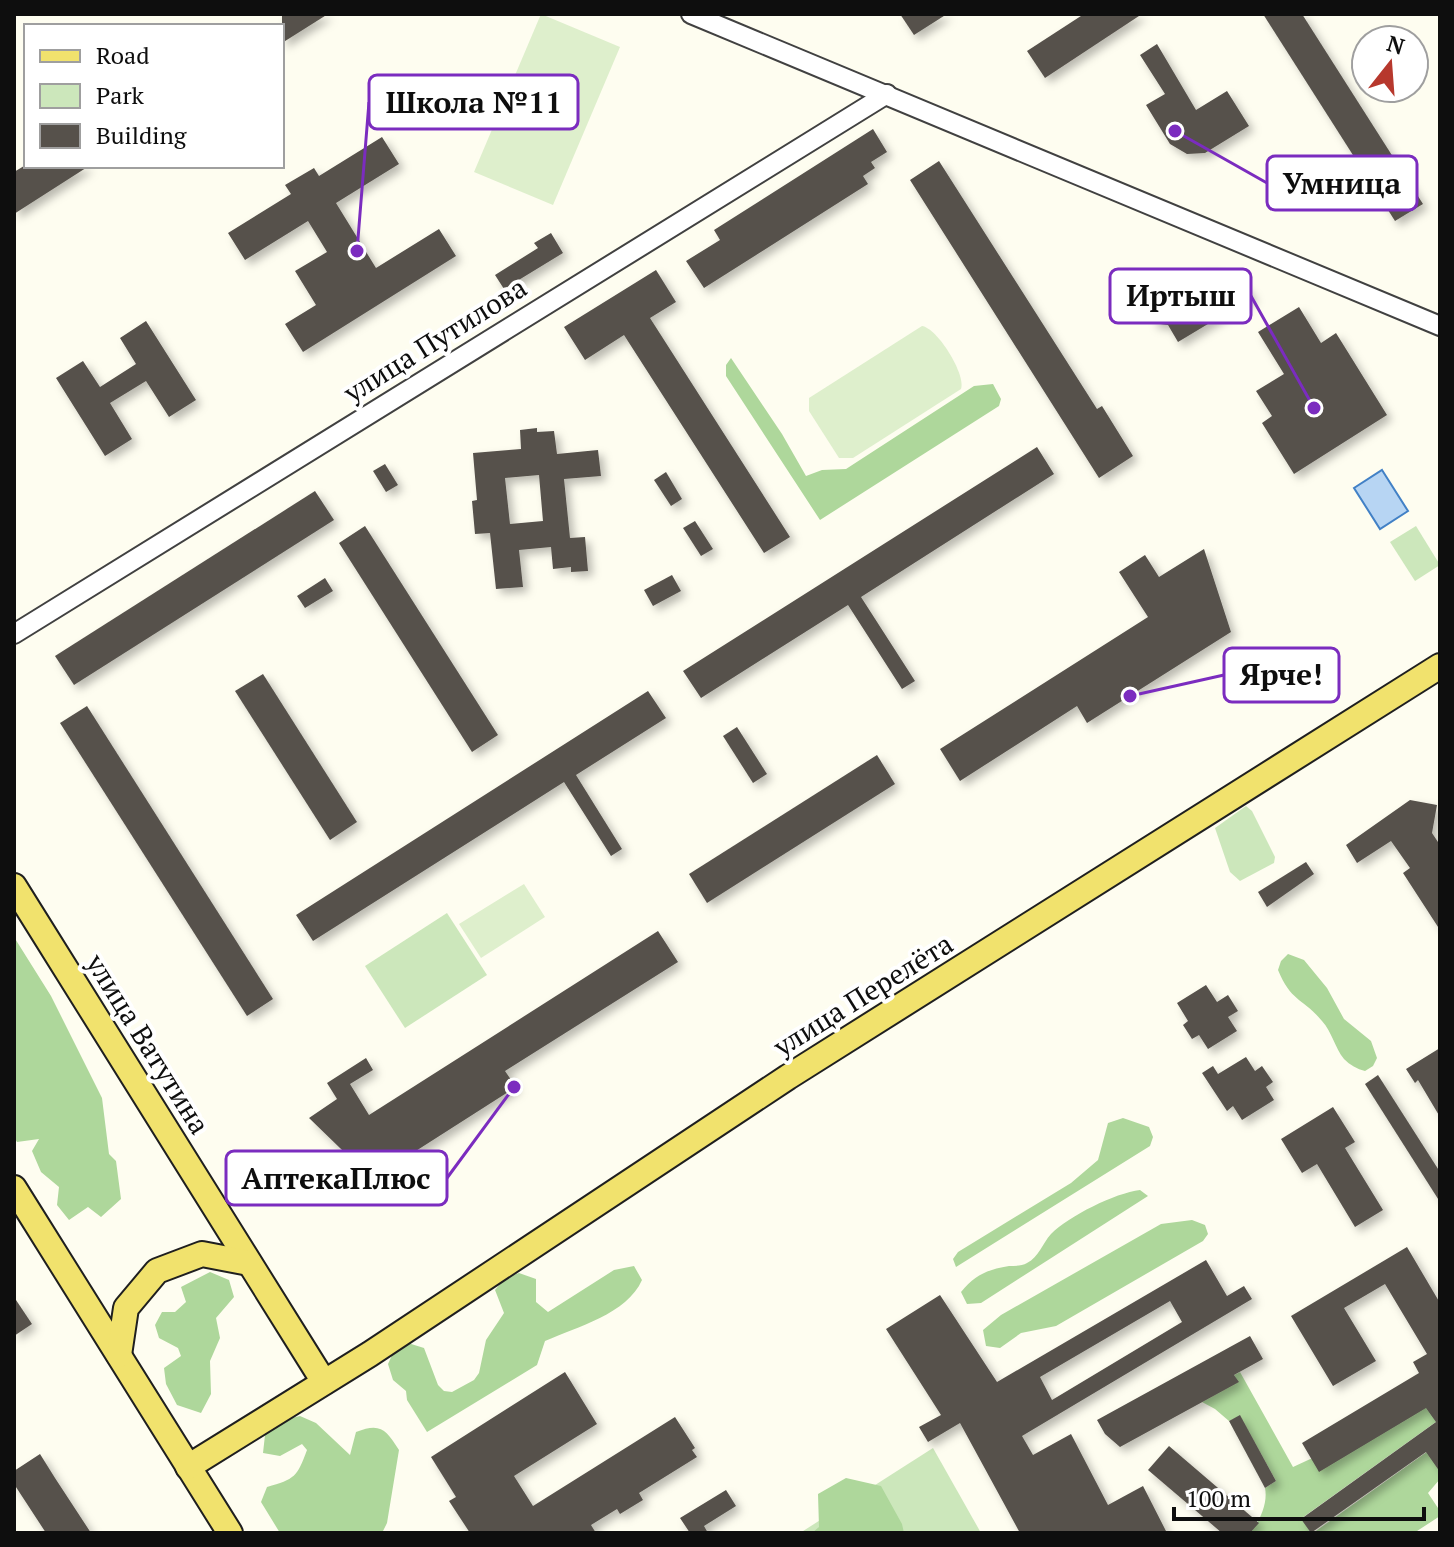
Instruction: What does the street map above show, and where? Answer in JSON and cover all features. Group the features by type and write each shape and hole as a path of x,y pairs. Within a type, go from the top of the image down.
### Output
{"main road":[{"name":"улица Перелёта","path":"324,1382 788,1077 1440,666"},
{"name":"улица Ватутина","path":"14,886 324,1382"},
{"path":"14,1188 230,1533"},
{"path":"119,1355 126,1308 157,1271 202,1254 249,1263"},
{"path":"188,1467 324,1382"}],"street":[{"path":"691,14 1440,326"},
{"name":"улица Путилова","path":"14,634 887,94"}],"green space":[{"path":"541,14 620,47 553,205 474,172"},
{"path":"922,326 935,335 949,353 959,373 961,389 853,458 839,458 809,411 809,398"},
{"path":"731,358 806,476 822,470 846,469 974,386 993,384 1001,399 999,406 820,520 726,376 726,365"},
{"path":"1416,526 1440,565 1415,581 1390,542"},
{"path":"1246,806 1252,811 1275,857 1274,863 1240,881 1230,872 1215,828"},
{"path":"524,884 545,917 481,958 459,924"},
{"path":"447,913 487,975 405,1028 365,966"},
{"path":"14,937 51,996 102,1098 109,1154 116,1161 121,1199 101,1217 88,1207 69,1220 57,1205 59,1187 41,1172 32,1151 39,1139 17,1142 14,1137"},
{"path":"1288,954 1304,960 1327,988 1344,1019 1371,1041 1377,1058 1373,1066 1365,1071 1346,1061 1322,1021 1288,988 1278,970"},
{"path":"1123,1118 1149,1127 1153,1137 1150,1146 956,1267 953,1259 958,1252 1071,1183 1098,1160 1108,1123"},
{"path":"1140,1190 1148,1196 981,1303 967,1304 961,1292 976,1277 994,1269 1027,1263 1051,1234 1069,1220 1106,1200"},
{"path":"1192,1220 1205,1225 1208,1234 1203,1241 1056,1326 1021,1333 1000,1348 986,1346 983,1330 1001,1315 1161,1224"},
{"path":"634,1266 642,1280 625,1302 600,1318 545,1341 537,1365 427,1432 407,1400 406,1391 393,1380 388,1364 394,1351 408,1343 424,1348 438,1385 444,1391 452,1392 474,1380 479,1373 486,1340 504,1313 495,1290 505,1278 519,1273 536,1279 536,1302 548,1312 614,1270"},
{"path":"210,1272 229,1280 234,1297 216,1318 220,1338 210,1361 211,1394 201,1413 177,1405 166,1384 164,1368 181,1356 178,1348 159,1338 155,1325 162,1312 175,1312 186,1302 181,1287"},
{"path":"1240,1372 1293,1467 1440,1399 1440,1419 1302,1518 1311,1533 1250,1533 1262,1512 1265,1488 1276,1481 1240,1416 1229,1421 1202,1402 1238,1382 1234,1375"},
{"path":"300,1416 316,1423 350,1455 356,1432 371,1428 386,1433 399,1450 387,1523 382,1533 280,1533 261,1502 267,1487 294,1476 307,1450 302,1444 280,1456 263,1453 265,1435 284,1420"},
{"path":"933,1448 981,1533 800,1533"},
{"path":"1431,1449 1440,1479 1428,1493 1440,1516 1414,1533 1313,1533"},
{"path":"846,1478 881,1486 904,1533 812,1533 819,1527 818,1494"}],"water":[{"path":"1382,470 1408,511 1380,529 1354,488"}],"building":[{"path":"282,14 328,14 284,42"},
{"path":"900,14 947,14 914,35"},
{"path":"1084,14 1142,14 1045,78 1027,51"},
{"path":"1263,14 1302,14 1350,89 1350,104 1359,104 1423,204 1395,221"},
{"path":"1157,44 1196,110 1227,91 1249,126 1205,153 1187,154 1170,144 1146,105 1165,94 1140,55"},
{"path":"873,129 887,152 871,162 875,168 863,176 868,184 704,288 686,261 720,240 714,230"},
{"path":"382,137 399,164 336,203 376,268 439,229 456,256 303,352 285,324 316,305 295,271 327,252 308,221 245,260 228,233 291,194 285,185 314,168 319,176"},
{"path":"939,161 1097,409 1102,406 1133,456 1099,478 910,180"},
{"path":"24,166 86,168 14,214 14,172"},
{"path":"551,233 563,253 504,289 495,275 538,248 534,243"},
{"path":"1124,268 1138,290 1125,298 1111,276"},
{"path":"1210,269 1227,273 1242,283 1253,297 1178,342 1168,325 1152,323 1155,305 1163,290 1176,277 1187,271"},
{"path":"656,270 676,302 650,318 790,537 764,553 624,335 585,360 564,327"},
{"path":"1299,307 1321,343 1336,333 1387,415 1294,474 1262,423 1272,416 1256,391 1284,374 1258,332"},
{"path":"146,321 196,400 169,417 146,381 110,403 132,439 105,456 56,378 83,361 100,387 136,364 120,338"},
{"path":"537,428 537,432 554,431 557,454 598,450 601,476 564,479 570,538 585,537 588,571 571,572 571,567 553,569 551,547 519,550 523,587 496,589 490,533 475,534 472,501 477,500 473,453 521,449 520,430","holes":["539,475 543,521 510,524 505,478"]},
{"path":"1037,447 1054,474 861,597 915,681 902,689 848,605 701,698 683,671"},
{"path":"385,464 398,485 386,492 373,471"},
{"path":"666,472 682,499 671,506 654,480"},
{"path":"315,491 334,520 74,685 55,656"},
{"path":"695,521 713,549 701,556 683,528"},
{"path":"365,526 498,735 472,752 339,543"},
{"path":"1204,549 1231,632 1087,723 1077,706 960,781 940,749 1148,617 1119,572 1145,555 1159,577"},
{"path":"672,575 681,591 653,606 644,590"},
{"path":"325,578 333,591 305,608 297,596"},
{"path":"263,674 357,822 330,840 235,691"},
{"path":"648,691 666,718 576,775 622,849 611,856 564,782 313,941 296,915"},
{"path":"87,706 273,999 247,1016 60,723"},
{"path":"737,727 767,774 753,783 723,736"},
{"path":"877,755 895,784 707,903 689,874"},
{"path":"1410,800 1437,805 1432,833 1440,845 1440,930 1403,873 1410,868 1391,841 1357,863 1346,845"},
{"path":"1306,862 1314,874 1267,907 1258,892"},
{"path":"658,931 678,962 505,1071 516,1087 372,1179 309,1118 337,1099 327,1083 366,1058 373,1070 350,1084 369,1115"},
{"path":"1206,985 1217,1002 1228,995 1238,1011 1228,1017 1237,1031 1208,1049 1199,1035 1192,1039 1183,1025 1188,1021 1177,1003"},
{"path":"1440,1048 1440,1117 1418,1080 1415,1083 1406,1069"},
{"path":"1246,1057 1255,1071 1262,1066 1273,1082 1266,1087 1274,1100 1242,1120 1233,1106 1227,1111 1202,1073 1213,1066 1218,1074"},
{"path":"1378,1075 1440,1172 1440,1202 1365,1084"},
{"path":"1333,1107 1355,1142 1345,1148 1383,1210 1355,1227 1317,1164 1302,1173 1281,1139"},
{"path":"1407,1247 1440,1303 1440,1472 1426,1452 1311,1533 1301,1519 1436,1422 1426,1408 1319,1472 1302,1443 1419,1373 1413,1362 1427,1354 1385,1284 1344,1308 1376,1361 1333,1386 1291,1316"},
{"path":"1206,1260 1227,1296 1244,1286 1252,1299 1022,1436 1033,1455 1071,1434 1108,1505 1143,1486 1167,1533 1020,1533 960,1423 928,1442 919,1427 941,1415 886,1329 940,1295 997,1382","holes":["1170,1301 1182,1322 1052,1400 1040,1377"]},
{"path":"14,1297 32,1324 14,1336"},
{"path":"1250,1336 1263,1359 1234,1375 1239,1382 1120,1447 1105,1434 1097,1420"},
{"path":"565,1372 597,1424 514,1476 533,1506 675,1417 695,1448 692,1450 697,1457 639,1493 643,1500 620,1514 617,1509 591,1525 596,1533 470,1533 449,1501 456,1497 431,1457"},
{"path":"1240,1415 1276,1481 1265,1488 1229,1421"},
{"path":"1169,1446 1259,1523 1250,1533 1222,1533 1148,1470"},
{"path":"40,1454 91,1533 46,1533 14,1484 14,1471"},
{"path":"726,1490 736,1506 704,1526 708,1533 690,1533 680,1518"}],"place":[{"name":"Умница","path":"1175,131"},
{"name":"Школа №11","path":"357,251"},
{"name":"Иртыш","path":"1314,408"},
{"name":"Ярче!","path":"1130,696"},
{"name":"АптекаПлюс","path":"514,1087"}]}
